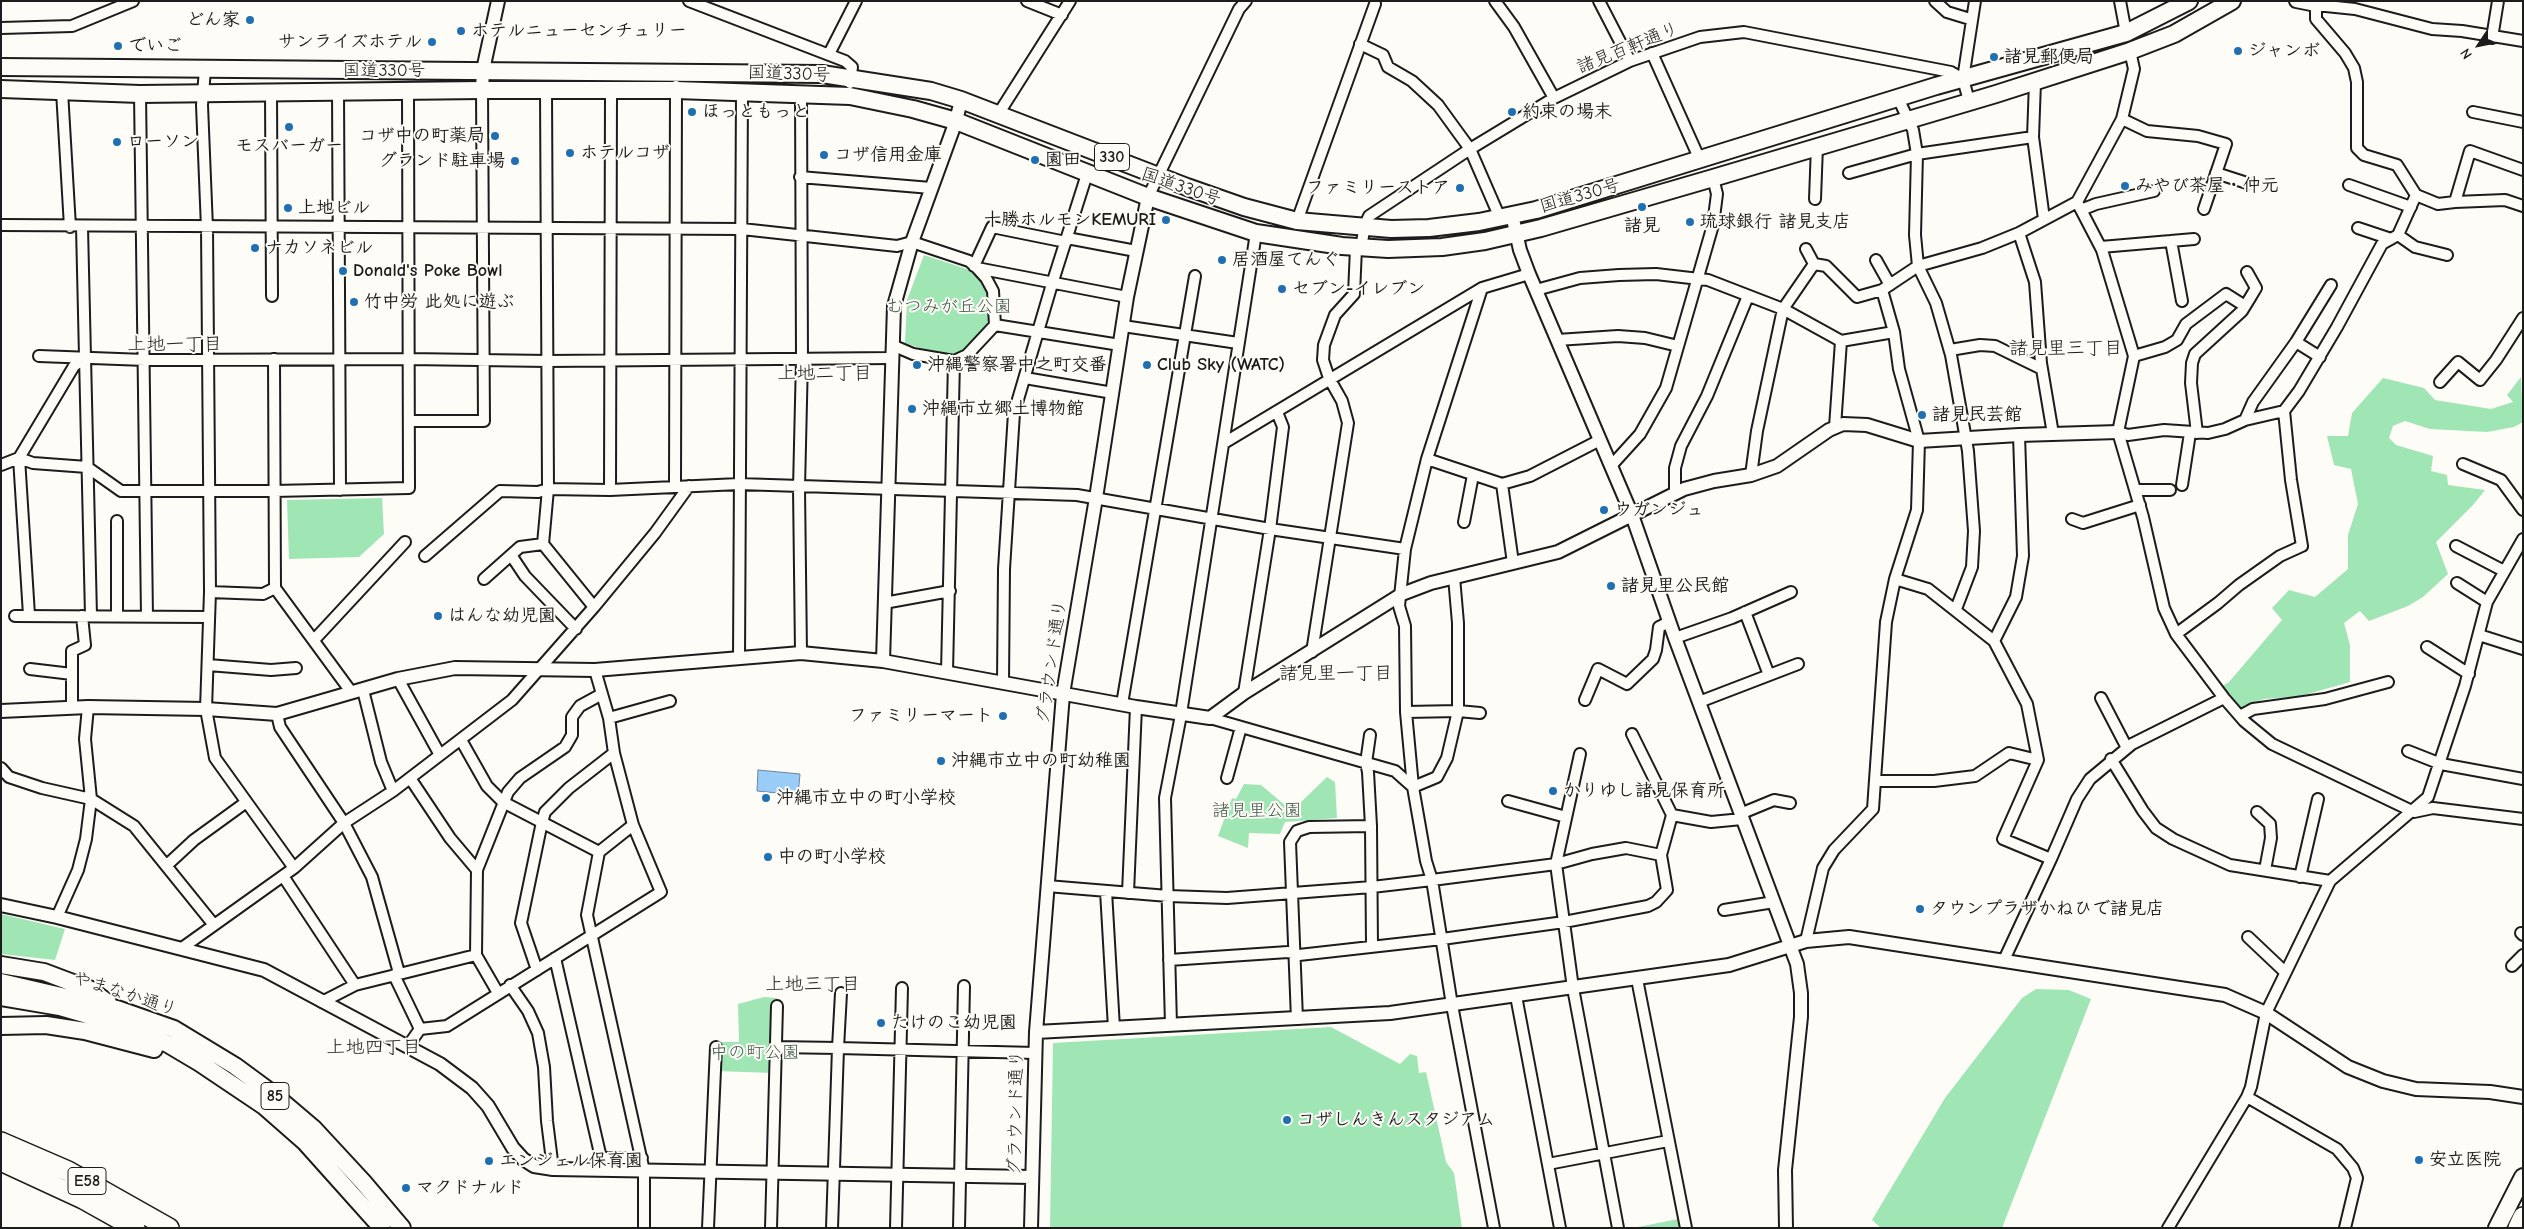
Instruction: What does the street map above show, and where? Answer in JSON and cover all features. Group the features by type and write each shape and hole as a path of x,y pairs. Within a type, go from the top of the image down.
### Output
{"highway":[{"name":"E58","path":"1,1142 68,1171 116,1196 169,1228"},
{"name":"E58","path":"1,1161 83,1199 135,1228"},
{"path":"116,1196 185,1228"},
{"path":"2518,1228 2523,1217"}],"main road":[{"name":"国道330号","path":"1,67 822,74 931,91 961,100 1244,207 1296,221 1365,225 1391,229 1429,228 1506,216 1700,160 1898,98 2126,33 2189,1"},
{"name":"国道330号","path":"1,89 140,94 338,91 676,90 850,96 956,120 1087,174 1256,234 1359,248 1442,247 1486,241 1516,234 1713,178 2035,82 2130,51 2174,34 2232,1"},
{"path":"1,965 44,972 89,989 117,1009"},
{"name":"やまなか通り","path":"1,982 117,1009 174,1029 235,1066 313,1128 402,1228"},
{"name":"やまなか通り","path":"1,997 60,1007 168,1044 232,1083 264,1106 305,1142 382,1228"},
{"path":"1,1026 46,1025 85,1031 150,1047 232,1083"},
{"path":"2497,1228 2523,1177"}],"street":[{"path":"1,28 72,26 133,1"},
{"path":"409,422 484,421 482,90 483,70 498,1"},
{"path":"689,1 845,61 852,67 850,96"},
{"path":"829,54 856,1"},
{"path":"1026,1 1062,15"},
{"path":"999,113 1070,1"},
{"path":"1148,197 1156,175 1239,9 1246,1"},
{"path":"1495,1 1514,27 1554,98"},
{"path":"1599,1 1630,61"},
{"path":"1935,1 1947,12 1970,19"},
{"path":"1969,101 1963,79 1970,19 1975,1"},
{"path":"2120,1 2126,33"},
{"path":"2296,1 2355,9 2432,29 2462,31 2492,38 2523,42"},
{"path":"2492,38 2498,1"},
{"path":"1296,221 1375,4"},
{"path":"2316,4 2316,20 2345,53 2354,68 2357,82 2357,148 2364,155 2397,165 2416,195 2438,204 2505,200 2523,206"},
{"name":"諸見百軒通り","path":"1365,225 1369,216 1470,149 1554,98 1630,61 1700,37 1744,32 1951,72 1963,79"},
{"path":"1360,44 1383,55 1388,67 1412,81 1438,105 1470,149 1516,234 1529,274 1632,515 1669,622 1741,817 1791,945 1800,979 1801,1017 1785,1170 1786,1228"},
{"path":"2079,206 2122,119 2134,69 2130,51"},
{"path":"1652,52 1700,160"},
{"path":"205,70 202,93 207,228 210,592 206,709 215,758 245,803 294,868"},
{"path":"675,487 676,72"},
{"path":"2035,82 2033,138 2044,219"},
{"path":"546,90 548,489 543,544 594,607"},
{"path":"62,91 70,227"},
{"path":"338,91 340,490"},
{"path":"1,465 19,458 33,463 86,467 121,491 274,491 409,488 408,91"},
{"path":"610,490 611,91"},
{"path":"271,92 272,296"},
{"path":"739,659 742,92"},
{"path":"140,94 147,616"},
{"path":"801,94 800,237 802,359 799,488 801,653"},
{"path":"1898,98 1908,119 1917,154 1915,235 1918,266 1936,304 1950,350 1973,488 1974,531 1972,567 1956,609"},
{"path":"883,661 894,306 912,242 956,120 961,100"},
{"path":"2473,112 2523,122"},
{"path":"2122,119 2147,131 2198,136 2226,144 2204,209"},
{"path":"1849,173 1917,154 2033,138"},
{"path":"1815,199 1817,146"},
{"path":"2455,202 2470,152 2523,170"},
{"path":"2216,172 2247,183"},
{"path":"1003,682 1004,569 1014,413 1087,174"},
{"path":"800,178 931,188"},
{"path":"1612,466 1640,434 1666,388 1713,225 1717,194 1713,178"},
{"path":"2349,185 2411,207"},
{"path":"1814,264 1826,266 1857,297 1886,288 1918,266 1982,248 2019,233 2044,219 2079,206 2154,191"},
{"path":"2176,634 2218,603 2238,585 2280,556 2302,546 2291,480 2284,411 2320,357 2382,244 2394,237 2416,195"},
{"name":"グラウンド通り","path":"1032,1228 1036,1032 1063,694 1127,297 1148,197"},
{"path":"2079,206 2101,247 2134,356 2118,432 2140,505 2164,608 2176,634 2224,698 2240,716 2272,744 2414,812 2433,808 2523,819"},
{"path":"1,225 207,228 484,227 742,229 800,237 897,246 912,242 969,261 976,267 986,278 993,291 995,325 967,355 954,361 892,352 802,359 548,361 409,359 145,360 39,356"},
{"path":"1312,652 1348,423 1342,401 1329,378 1323,360 1324,345 1335,315 1354,294 1359,248 1365,225"},
{"path":"72,708 72,651 85,646 86,616 86,467 82,227"},
{"path":"976,267 992,227 1136,251"},
{"path":"2358,228 2394,237 2415,247 2447,255"},
{"path":"2019,233 2035,282 2042,369 2053,434"},
{"path":"1171,1025 1166,798 1256,234"},
{"path":"2101,247 2194,239"},
{"path":"2171,241 2182,301"},
{"path":"1806,249 1814,264"},
{"path":"1806,941 1823,868 1834,850 1873,809 1886,622 1895,578 1917,510 1919,441 1899,369 1886,288 1876,260"},
{"path":"1751,475 1757,431 1783,309 1814,264"},
{"path":"976,267 1052,284 1127,297"},
{"path":"2182,484 2193,433 2191,383 2196,354 2245,306 2256,288 2247,272"},
{"path":"1224,443 1278,412 1329,378 1482,288 1529,274"},
{"path":"1536,290 1580,278 1619,275 1656,274 1708,280 1783,309 1841,341 1894,332"},
{"path":"1122,704 1183,335 1195,276"},
{"path":"2245,420 2253,402 2296,342 2331,285"},
{"path":"1482,288 1427,459 1405,549 1402,594 1399,606 1405,626 1406,712 1413,787 1426,861 1432,880 1452,1004 1494,1228"},
{"path":"2134,356 2165,347 2177,340 2186,324 2226,294 2245,306"},
{"path":"1675,494 1675,468 1681,446 1707,396 1748,296"},
{"path":"2440,382 2458,362 2480,380 2496,360 2523,318"},
{"path":"995,325 1120,346"},
{"path":"1123,326 1238,343"},
{"path":"1557,340 1618,336 1678,346"},
{"path":"1835,427 1841,341"},
{"path":"2296,342 2320,357"},
{"path":"1950,350 1980,345 1995,346 2042,369"},
{"path":"29,615 19,458 74,366 83,359"},
{"path":"274,360 276,588 314,640 357,691 393,791"},
{"path":"947,672 953,490 954,361"},
{"path":"1025,378 1113,393"},
{"path":"1210,718 1244,693 1402,594 1454,577 1558,552 1675,494 1714,480 1751,475 1777,466 1835,427 1843,424 1867,425 1919,441 1966,437 2118,432 2128,435 2164,430 2208,433 2245,420 2284,411"},
{"path":"1244,693 1270,529 1283,427 1278,412"},
{"path":"1994,641 2016,597 2023,556 2019,435"},
{"path":"1427,459 1502,484 1530,476 1600,440"},
{"path":"2463,464 2501,480 2523,510"},
{"path":"1464,522 1473,475"},
{"path":"425,556 500,491 538,492 548,489 610,490 739,484 799,488 887,488 1077,495 1270,529 1405,549"},
{"path":"1502,484 1512,563"},
{"path":"182,948 294,868 344,824 393,791 512,700 576,629 655,533 689,486"},
{"path":"2136,490 2170,490"},
{"path":"2072,519 2083,523 2140,505"},
{"path":"116,521 117,616"},
{"path":"2168,1228 2252,1087 2266,1013 2330,881 2361,853 2414,812 2428,797 2441,764 2469,674 2487,602 2523,539"},
{"path":"314,640 405,542"},
{"path":"484,579 520,547 543,544"},
{"path":"2456,546 2504,571"},
{"path":"510,555 525,576 576,629"},
{"path":"1413,787 1437,777 1447,758 1458,711 1458,623 1454,577"},
{"path":"1895,578 1928,589 1956,609 1994,641 2027,704 2038,760 2003,839 2051,859"},
{"path":"2457,583 2487,602"},
{"path":"210,592 263,594 276,588"},
{"path":"884,602 950,590"},
{"path":"1675,638 1745,612 1791,592"},
{"path":"1745,612 1769,675"},
{"path":"15,616 209,617"},
{"path":"1585,700 1598,669 1627,684 1653,659 1659,627 1669,622"},
{"path":"2479,635 2523,649"},
{"path":"2427,647 2469,674"},
{"path":"1,712 88,708 206,709 277,714 398,679 455,668 595,670 801,653 883,661 1136,707 1210,718 1395,771 1413,787"},
{"path":"1699,702 1798,664"},
{"path":"208,665 271,670 296,668"},
{"path":"30,669 72,674"},
{"path":"408,1046 420,1030 447,1026 661,892 632,825 614,753 609,718 595,670"},
{"path":"398,679 440,755"},
{"path":"2240,716 2253,709 2325,699 2388,682"},
{"path":"498,993 476,956 477,870 508,792 520,778 565,747 572,735 572,717 580,706 602,694"},
{"path":"2101,698 2127,748"},
{"path":"2004,960 2077,799 2090,779 2127,748 2224,698"},
{"path":"609,718 670,701"},
{"path":"1128,893 1136,707"},
{"path":"57,917 78,870 86,839 91,799 85,739 88,708"},
{"path":"1406,712 1458,711 1480,713"},
{"path":"277,714 280,727 344,824 372,877 396,974 420,1030"},
{"path":"1227,778 1241,726"},
{"path":"1370,734 1366,763 1371,826 1372,946"},
{"path":"1169,960 1288,952 1295,954 1442,940 1564,922 1648,906 1656,902 1667,890 1661,855 1672,815 1632,734"},
{"path":"461,740 487,786 503,802 599,852"},
{"path":"2408,751 2441,764 2523,778"},
{"path":"536,970 521,923 545,812 569,788 614,753"},
{"path":"1875,781 1934,780 1975,776 2009,753 2038,760"},
{"path":"1580,754 1556,864 1573,988 1618,1228"},
{"path":"2112,759 2142,810 2156,828 2173,839 2230,865 2330,881"},
{"path":"1,768 9,777 42,788 91,799 134,826 214,925"},
{"path":"410,778 450,838 477,870"},
{"path":"2300,877 2318,799"},
{"path":"1672,815 1711,822 1741,817 1774,800 1790,803"},
{"path":"1508,801 1566,817"},
{"path":"167,865 194,840 245,803"},
{"path":"2257,812 2270,824 2271,838 2265,870"},
{"path":"632,825 599,852 587,915 642,1158 644,1171 644,1228"},
{"path":"1297,1019 1290,842 1297,831 1309,827 1371,826"},
{"path":"1047,886 1168,896 1227,898 1372,887 1432,880 1556,864 1592,854 1626,848 1661,855"},
{"path":"283,876 355,985"},
{"path":"1106,891 1114,1028"},
{"path":"1724,910 1774,902"},
{"path":"1,905 57,917 264,970 440,1064 472,1088 488,1106 513,1148 534,1166 554,1169 644,1171 1032,1176"},
{"path":"2248,937 2285,972"},
{"path":"1036,1032 1390,1013 1637,979 1729,964 1806,941 1860,938 2225,995 2266,1013 2332,1058 2383,1081 2416,1088 2482,1091 2523,1097"},
{"path":"2512,966 2523,955"},
{"path":"322,1002 355,985 476,956"},
{"path":"555,958 601,1158 642,1158"},
{"path":"1637,979 1686,1228"},
{"path":"510,986 528,1010 538,1033 544,1067 547,1121 554,1169"},
{"path":"959,1228 961,1051 964,986"},
{"path":"896,1228 902,988"},
{"path":"832,1228 838,1048 842,993"},
{"path":"1516,996 1560,1228"},
{"path":"771,1228 777,1006"},
{"path":"776,1046 1035,1052"},
{"path":"708,1228 716,1047"},
{"path":"2247,1097 2337,1149 2352,1168 2357,1178 2345,1228"},
{"path":"1548,1164 1668,1141"}],"green space":[{"name":"むつみが丘公園","path":"924,255 976,272 984,282 988,294 991,315 983,332 967,348 956,354 938,354 905,343 907,300"},
{"path":"2521,377 2523,422 2514,427 2487,432 2430,429 2405,421 2393,426 2389,438 2396,445 2433,456 2431,471 2447,475 2448,485 2485,490 2473,505 2436,542 2448,574 2423,597 2408,606 2369,621 2360,611 2344,623 2350,645 2350,682 2301,696 2264,699 2245,705 2236,713 2217,689 2229,682 2282,620 2272,608 2289,590 2315,597 2348,569 2348,535 2358,504 2351,469 2334,465 2327,436 2348,436 2352,413 2383,378 2424,388 2435,400 2491,409 2513,402 2507,395"},
{"path":"382,498 384,534 359,557 289,559 287,500"},
{"name":"諸見里公園","path":"1327,777 1335,782 1337,818 1285,822 1280,834 1249,833 1248,848 1218,836 1232,798 1236,799 1244,784 1261,785 1286,806 1299,804"},
{"path":"1,914 65,929 55,960 1,954"},
{"path":"2036,989 2069,990 2091,999 2002,1228 1881,1228 1872,1220 1945,1098 2022,998"},
{"name":"中の町公園","path":"764,997 777,998 774,1073 715,1071 716,1042 739,1042 738,1004"},
{"name":"コザしんきんスタジアム","path":"1331,1027 1400,1064 1410,1054 1417,1056 1419,1073 1426,1072 1446,1162 1454,1173 1462,1228 1050,1228 1053,1043"},
{"path":"1678,1219 1680,1228 1633,1228"}],"water":[{"path":"758,770 800,774 798,795 757,791"}],"place":[{"name":"どん家","path":"250,20"},
{"name":"ホテルニューセンチュリー","path":"461,31"},
{"name":"サンライズホテル","path":"432,42"},
{"name":"でいご","path":"118,46"},
{"name":"ジャンボ","path":"2238,51"},
{"name":"諸見郵便局","path":"1994,57"},
{"name":"ほっともっと","path":"692,112"},
{"name":"約束の場末","path":"1512,112"},
{"name":"モスバーガー","path":"289,127"},
{"name":"コザ中の町薬局","path":"495,136"},
{"name":"ローソン","path":"117,142"},
{"name":"ホテルコザ","path":"570,153"},
{"name":"コザ信用金庫","path":"824,155"},
{"name":"園田","path":"1035,160"},
{"name":"グランド駐車場","path":"515,161"},
{"name":"みやび茶屋・仲元","path":"2125,186"},
{"name":"ファミリーストア","path":"1460,188"},
{"name":"諸見","path":"1642,207"},
{"name":"上地ビル","path":"288,208"},
{"name":"十勝ホルモンKEMURI","path":"1166,220"},
{"name":"琉球銀行 諸見支店","path":"1690,222"},
{"name":"ナカソネビル","path":"255,248"},
{"name":"居酒屋てんぐ","path":"1222,260"},
{"name":"Donald's Poke Bowl","path":"343,271"},
{"name":"セブン-イレブン","path":"1282,289"},
{"name":"竹中労 此処に遊ぶ","path":"354,302"},
{"name":"沖縄警察署中之町交番","path":"917,365"},
{"name":"Club Sky (WATC)","path":"1147,365"},
{"name":"沖縄市立郷土博物館","path":"912,409"},
{"name":"諸見民芸館","path":"1922,415"},
{"name":"ウガンジュ","path":"1604,510"},
{"name":"諸見里公民館","path":"1611,586"},
{"name":"はんな幼児園","path":"438,616"},
{"name":"ファミリーマート","path":"1003,716"},
{"name":"沖縄市立中の町幼稚園","path":"941,761"},
{"name":"かりゆし諸見保育所","path":"1553,791"},
{"name":"沖縄市立中の町小学校","path":"766,798"},
{"name":"中の町小学校","path":"768,857"},
{"name":"タウンプラザかねひで諸見店","path":"1920,909"},
{"name":"たけのこ幼児園","path":"881,1023"},
{"name":"コザしんきんスタジアム","path":"1287,1120"},
{"name":"安立医院","path":"2419,1160"},
{"name":"エンジェル保育園","path":"489,1161"},
{"name":"マクドナルド","path":"406,1188"}],"district":[{"name":"上地一丁目","path":"175,345"},
{"name":"諸見里三丁目","path":"2066,349"},
{"name":"上地二丁目","path":"825,374"},
{"name":"諸見里一丁目","path":"1336,674"},
{"name":"上地三丁目","path":"813,985"},
{"name":"上地四丁目","path":"374,1048"}]}
